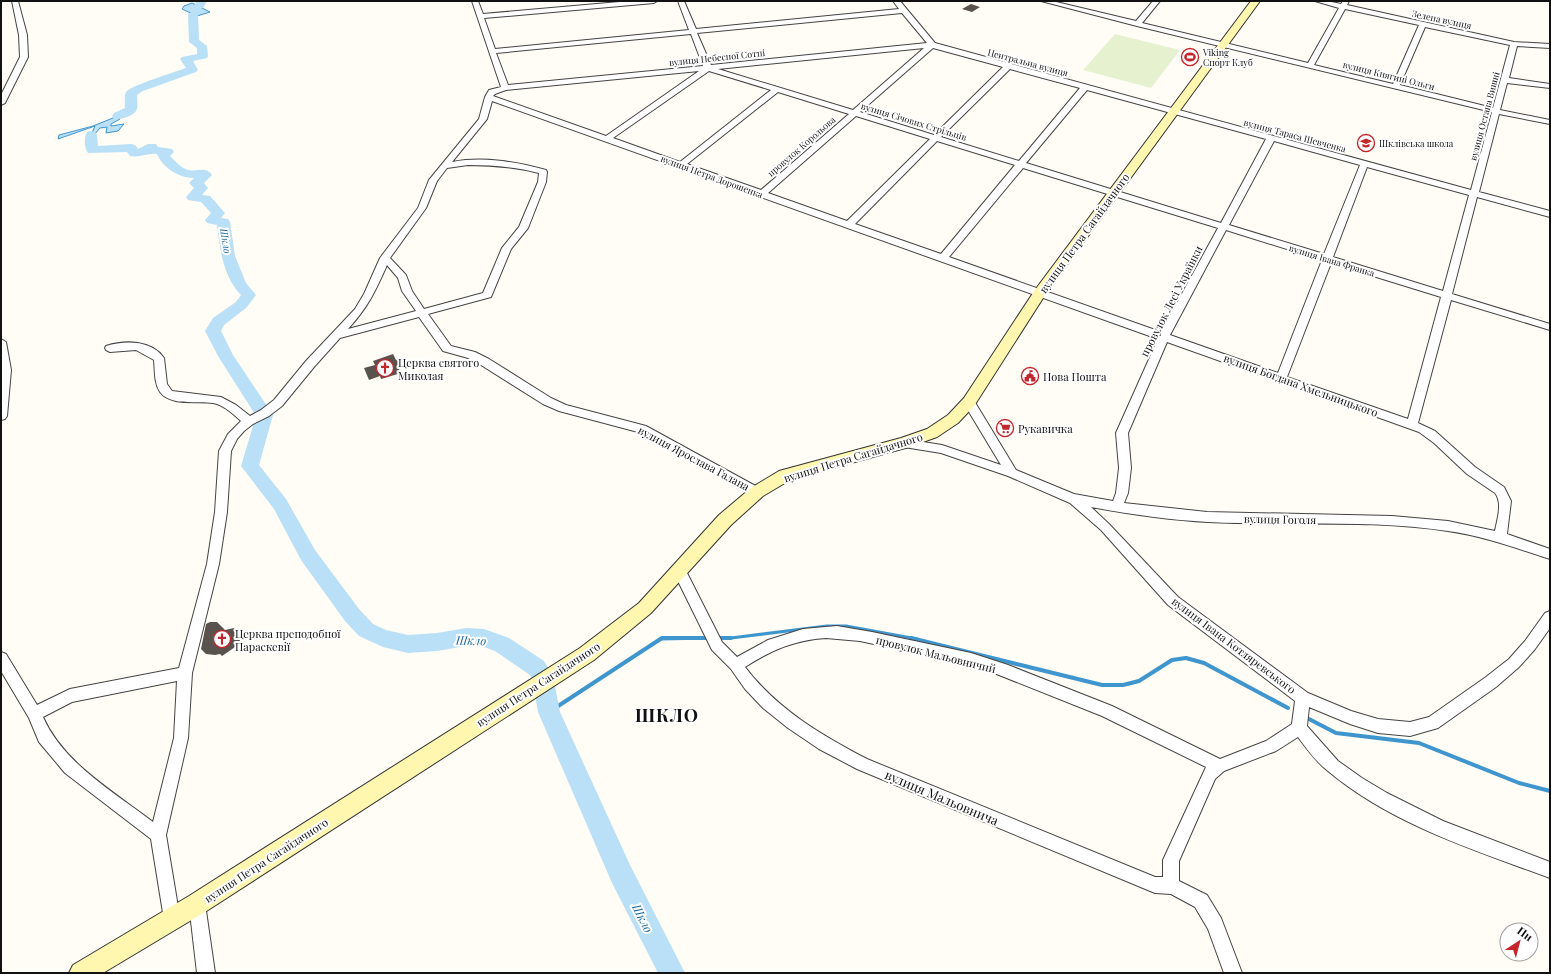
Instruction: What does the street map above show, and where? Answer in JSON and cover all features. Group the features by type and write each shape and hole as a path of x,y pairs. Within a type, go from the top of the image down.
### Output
{"street":[{"path":"1,103 24,57 23,35 15,1"},
{"path":"172,919 158,835 181,738 185,673 213,564 221,512 225,451 232,437 249,421 266,413 278,403 335,336 359,311 369,294 385,258 422,208 433,180 483,119 489,97 492,92 505,88 475,1"},
{"path":"480,16 654,1"},
{"path":"607,139 708,68 681,1"},
{"path":"896,1 932,45"},
{"name":"вулиця Княгині Ольги","path":"1044,1 1068,4 1138,24 1395,87 1550,122"},
{"path":"1138,24 1157,1"},
{"name":"вулиця Петра Сагайдачного","path":"81,973 197,904 586,654 645,608 725,520 757,492 785,475 904,443 932,433 953,419 969,402 1040,293 1256,1"},
{"name":"Зелена вулиця","path":"1318,1 1344,4 1423,24 1514,44 1550,46"},
{"path":"1310,66 1344,4"},
{"path":"492,52 903,10"},
{"path":"1395,87 1423,24"},
{"name":"вулиця Остапа Вишні","path":"1412,425 1514,44"},
{"name":"Центральна вулиця","path":"932,45 1174,112"},
{"name":"вулиця Небесної Сотні","path":"505,88 932,45"},
{"name":"провулок Корольова","path":"762,194 932,45"},
{"path":"848,225 1007,67"},
{"name":"вулиця Січових Стрільців","path":"708,68 1114,193"},
{"path":"1505,80 1550,86"},
{"path":"943,258 1084,88"},
{"path":"681,165 777,89"},
{"name":"вулиця Петра Дорошенка","path":"489,97 1040,293"},
{"name":"вулиця Тараса Шевченка","path":"1174,112 1550,214"},
{"name":"провулок Лесі Українки","path":"1117,507 1122,493 1125,468 1122,432 1126,421 1142,390 1164,337 1271,138"},
{"path":"335,336 487,295 507,248 523,228 542,182 543,172 498,164 458,163 444,166"},
{"path":"1281,378 1364,164"},
{"name":"вулиця Івана Франка","path":"1114,193 1550,327"},
{"name":"вулиця Ярослава Галана","path":"385,258 403,277 407,291 447,349 471,355 485,362 547,401 564,408 642,429 757,492"},
{"name":"вулиця Богдана Хмельницького","path":"1040,293 1412,425 1433,435 1466,467 1499,488 1505,504 1500,537"},
{"path":"1,342 6,370 1,416"},
{"path":"110,348 137,345 151,352 159,358 162,384 169,395 220,401 249,421"},
{"path":"969,402 1012,473"},
{"name":"вулиця Гоголя","path":"904,443 942,449 1012,473 1073,498 1117,507 1207,517 1392,521 1448,526 1500,537 1550,554"},
{"name":"вулиця Івана Котляревського","path":"1073,498 1105,527 1173,601 1303,698 1299,728"},
{"name":"вулиця Мальовнича","path":"679,571 717,646 736,665 750,684 768,703 793,724 824,744 862,764 1155,885 1172,886 1201,901 1215,924 1233,973"},
{"path":"1303,698 1350,717 1378,726 1410,729 1433,723 1491,682 1514,663 1530,645 1550,617"},
{"name":"провулок Мальовничий","path":"736,665 761,649 787,638 814,633 835,633 870,638 980,662 1018,675 1097,706 1177,744 1219,766"},
{"path":"1,658 34,714 44,737 70,768 158,835"},
{"path":"34,714 70,696 185,673"},
{"path":"1172,886 1170,866 1175,849 1210,774 1219,766 1271,746 1299,728 1332,765 1354,781 1387,801 1430,823 1550,870"},
{"path":"197,904 206,973"}],"green space":[{"path":"1115,34 1180,50 1151,88 1083,70"}],"water":[{"path":"192,3 210,12 197,16 182,9 184,6"},
{"path":"118,116 120,119 111,124 111,126 124,124 118,131 106,133 107,127 100,128 94,135 91,135 95,126 58,139 59,135 93,126"}],"building":[{"path":"971,4 980,7 972,12 962,9"},
{"name":"Церква святого Миколая","path":"393,354 396,360 401,358 405,367 399,369 401,373 381,379 380,376 369,380 364,368 375,365 373,361"},
{"name":"Церква преподобної Параскевії","path":"210,622 217,622 225,630 234,628 238,630 242,635 238,645 222,656 220,654 206,654 201,649 206,624"}],"waterway":[{"name":"Шкло","path":"199,6 202,1"},
{"name":"Шкло","path":"118,116 131,110 131,94 139,89 192,70 186,59 203,56 202,46 194,42 193,14"},
{"name":"Шкло","path":"91,135 92,150 131,148 134,153 140,153 152,147 152,150 168,152 163,155 175,168 180,171 189,174 202,173 206,175 196,183 201,188 193,197 205,199 218,213 212,220 223,222 228,256 239,285 249,295 241,305 218,322 213,331 226,356 263,413"},
{"name":"Шкло","path":"265,415 250,466 280,504 308,555 352,615 366,630 383,638 408,644 437,642 466,637 484,638 502,644 537,668 542,676 549,712 621,874 672,973"},
{"path":"717,638 731,638 827,626 846,626 917,639"},
{"path":"549,712 662,638 709,638 661,639"},
{"path":"911,638 1102,685 1123,685 1139,681 1172,660 1186,658 1204,663 1288,708"},
{"path":"1309,719 1336,733 1419,743 1519,783 1550,791"}],"place":[{"name":"Viking Спорт Клуб","path":"1190,57"},
{"name":"Шклівська школа","path":"1366,143"},
{"name":"Церква святого Миколая","path":"385,368"},
{"name":"Нова Пошта","path":"1030,376"},
{"name":"Рукавичка","path":"1005,428"},
{"name":"Церква преподобної Параскевії","path":"222,639"}],"district":[{"name":"ШКЛО","path":"667,715"}]}
